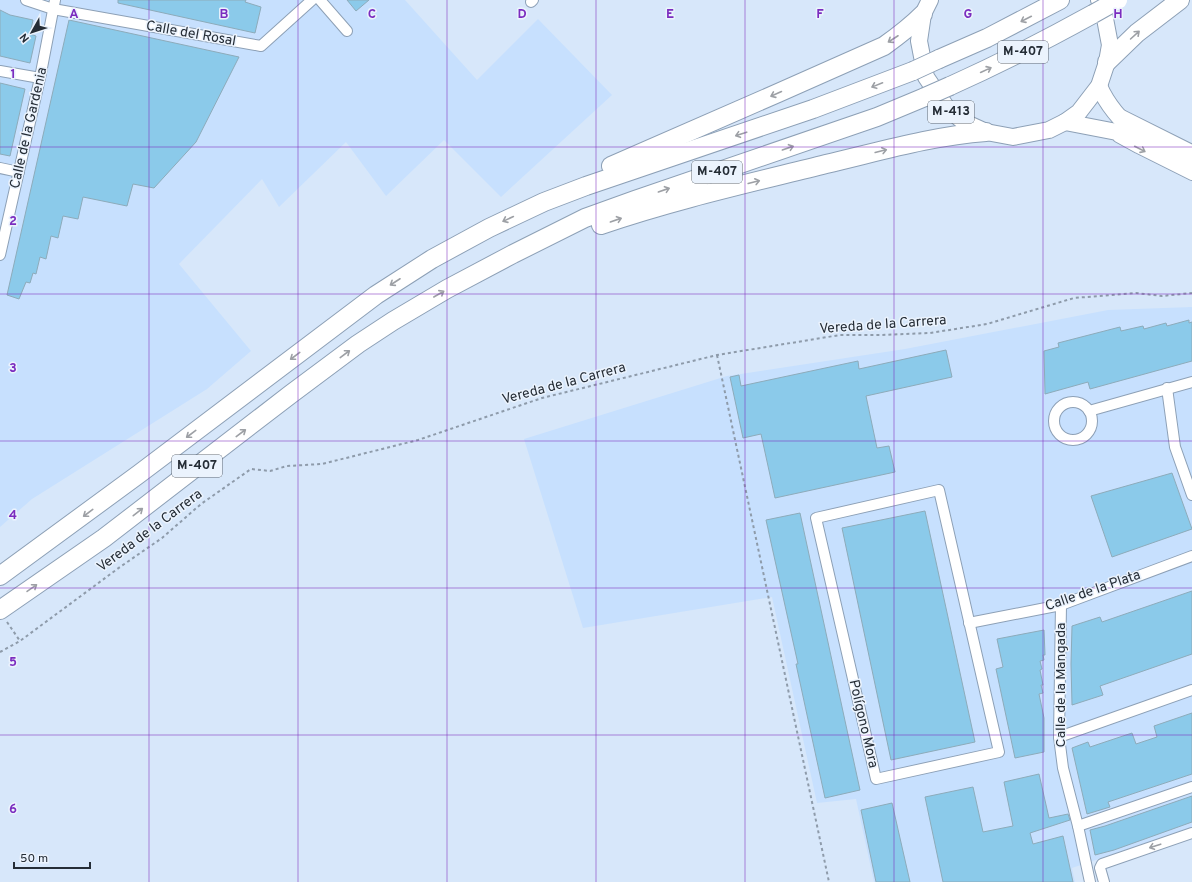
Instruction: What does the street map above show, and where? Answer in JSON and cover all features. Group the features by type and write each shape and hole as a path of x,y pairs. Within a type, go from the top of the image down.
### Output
{"highway":[{"name":"M-407","path":"0,576 127,484 376,295 432,259 489,228 544,202 586,186 813,109 913,71 994,35 1060,0"},
{"name":"M-407","path":"0,610 104,538 358,344 440,293 513,254 592,216 877,117 925,97 1028,49 1096,7 1118,0"},
{"path":"1107,62 1137,34 1180,0"},
{"path":"544,202 573,183 884,46 912,26 926,7"},
{"path":"513,254 524,253 640,212 716,191 890,148 965,134 986,132"}],"main road":[{"name":"M-413","path":"926,7 919,41 926,77 947,108 964,122 986,132 1013,137 1049,130 1065,122 1079,112 1099,86 1107,62 1110,45 1103,8 1096,7"},
{"path":"1099,86 1106,101 1113,111 1126,125 1143,139"},
{"path":"1065,122 1122,133 1143,139 1192,163"}],"street":[{"path":"26,0 54,4"},
{"name":"Calle del Rosal","path":"54,4 261,46 312,0"},
{"path":"320,0 347,31"},
{"name":"Calle de la Gardenia","path":"0,255 40,78 54,4"},
{"path":"0,72 40,78"},
{"path":"1113,111 1192,150"},
{"path":"1106,130 1192,175"},
{"path":"0,168 19,172"},
{"path":"1089,411 1192,382"},
{"path":"1167,388 1175,447 1192,495"},
{"name":"Polígono Mora","path":"940,490 969,623 999,752 876,779 816,518 940,490"},
{"name":"Calle de la Plata","path":"969,623 1061,605 1192,556"},
{"name":"Calle de la Mangada","path":"1061,605 1059,737 1063,768 1078,826 1090,882"},
{"path":"1059,737 1192,690"},
{"path":"1078,826 1192,788"},
{"path":"1104,882 1100,868 1102,864 1192,834"}],"path":[{"name":"Vereda de la Carrera","path":"0,652 20,640 162,538 201,504 251,469 270,471 287,466 322,464 418,440 542,398 717,355 840,336 930,333 987,324 1074,298 1136,293 1162,296 1192,293"},
{"path":"717,355 829,882"},
{"path":"11,628 20,640"}],"shaded area":[{"path":"0,0 405,0 477,80 538,19 612,95 501,197 444,140 386,196 346,142 279,207 262,179 179,264 251,351 207,389 32,499 0,527"},
{"path":"1192,307 1192,827 1072,868 1075,882 874,882 856,799 817,803 772,597 583,628 524,439 727,376 905,349 1108,310"}],"building":[{"path":"118,0 246,0 245,2 261,7 255,33 118,3"},
{"path":"347,0 369,0 356,11"},
{"path":"0,10 10,15 33,20 30,34 36,36 30,63 0,56"},
{"path":"69,20 239,57 196,142 154,188 133,184 127,206 83,197 78,219 63,216 58,238 51,236 46,259 40,257 36,274 33,273 30,283 26,282 19,299 7,295"},
{"path":"0,83 25,89 10,156 0,154"},
{"path":"1189,320 1189,323 1192,322 1192,361 1090,389 1088,382 1045,394 1044,351 1059,347 1058,343 1120,327 1121,331 1143,326 1144,329 1166,323 1167,326"},
{"path":"946,350 952,377 866,396 877,448 889,446 895,472 775,498 761,434 743,438 730,377 739,375 741,386 858,361 859,369"},
{"path":"1172,473 1192,529 1112,557 1091,496"},
{"path":"925,511 975,742 891,760 842,528"},
{"path":"800,513 860,790 825,798 796,664 798,664 766,520"},
{"path":"1192,591 1192,654 1100,686 1103,695 1072,705 1072,626 1100,617 1102,622"},
{"path":"1044,630 1045,655 1043,655 1044,660 1040,661 1043,685 1041,685 1043,693 1039,694 1044,718 1044,752 1015,758 996,669 1003,667 997,639"},
{"path":"1192,713 1192,774 1108,802 1110,807 1087,814 1072,748 1088,742 1090,747 1132,733 1136,744 1157,737 1154,726"},
{"path":"1039,774 1049,818 1068,814 1070,820 1030,833 1033,844 1063,836 1073,882 943,882 925,797 973,787 983,832 1013,826 1004,782"},
{"path":"1192,796 1192,822 1114,850 1095,855 1090,830"},
{"path":"892,803 910,882 876,882 861,810"}]}
